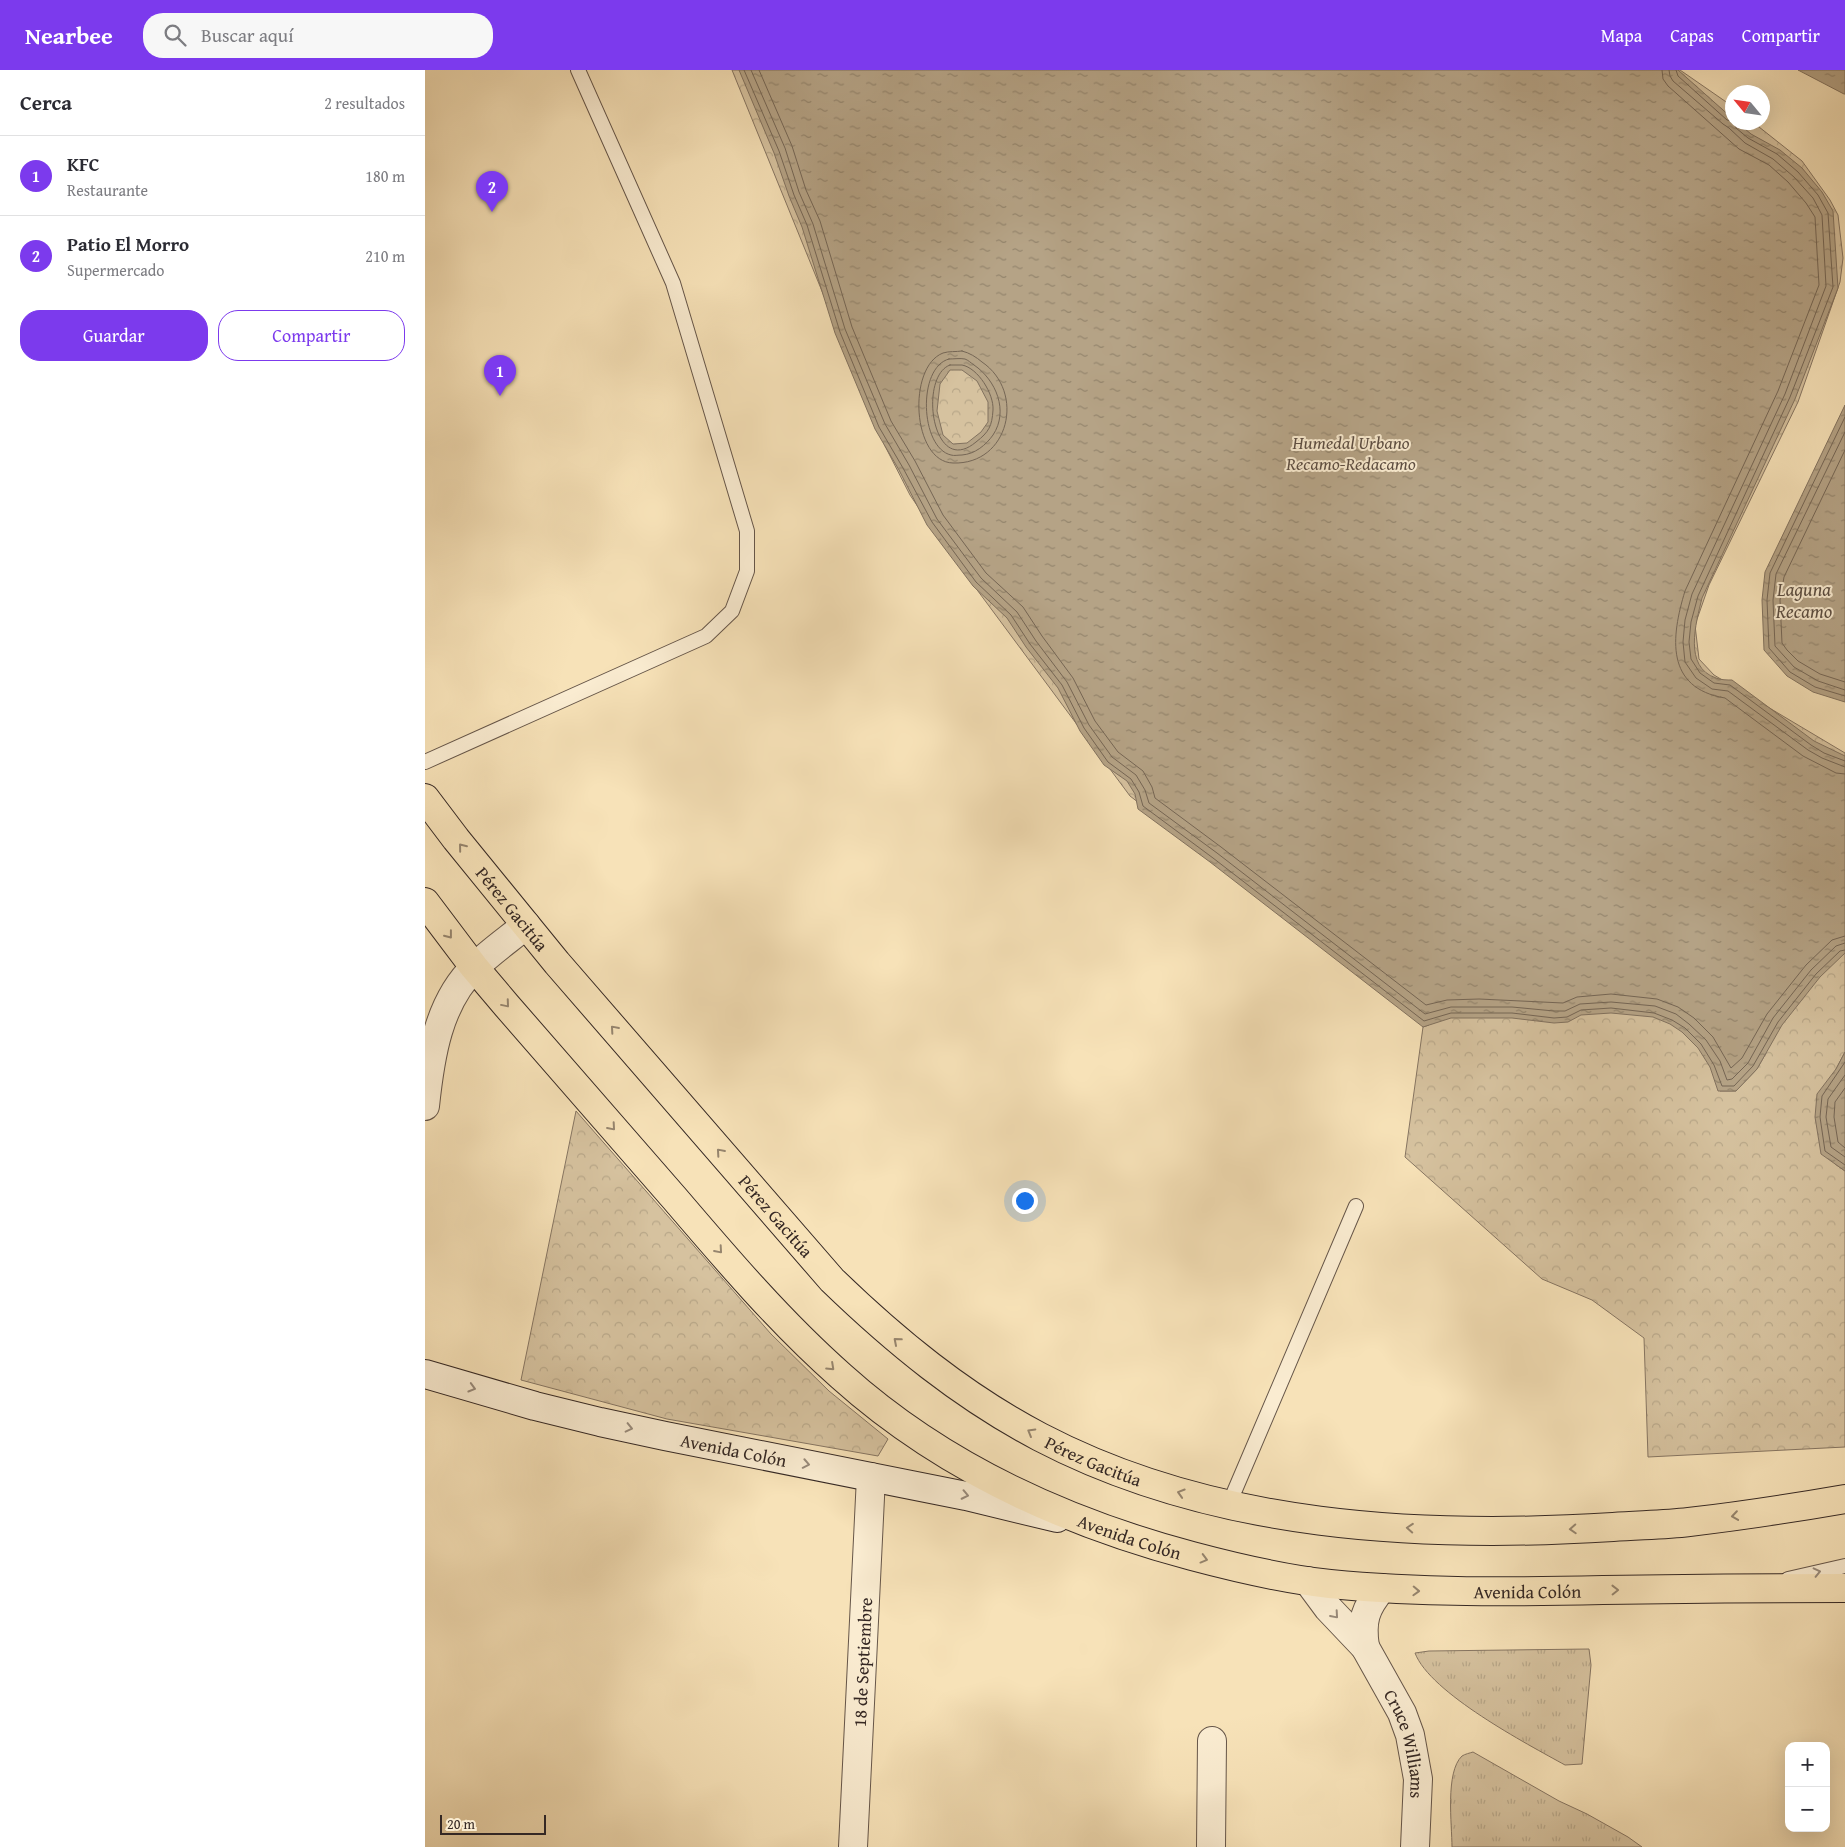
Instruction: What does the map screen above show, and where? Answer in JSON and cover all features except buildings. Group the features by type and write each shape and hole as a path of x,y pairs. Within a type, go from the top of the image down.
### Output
{"main road":[{"name":"Pérez Gacitúa","path":"425,798 461,846 526,925 832,1280 869,1316 909,1351 950,1382 994,1411 1039,1437 1087,1460 1140,1480 1189,1496 1229,1504"},
{"path":"425,902 474,967 738,1272 843,1379 918,1437 951,1457 1009,1489 1057,1512 1107,1531"},
{"path":"1229,1504 1285,1515 1375,1526 1493,1531 1544,1531 1688,1522 1845,1499"},
{"name":"Avenida Colón","path":"1107,1531 1217,1563 1271,1575 1308,1581 1382,1588 1479,1592 1845,1588"}],"street":[{"path":"425,1106 432,1051 441,1022 455,994 474,967 526,925"},
{"name":"Avenida Colón","path":"425,1374 535,1406 600,1422 967,1496 1107,1531"},
{"name":"18 de Septiembre","path":"853,1847 871,1477"},
{"name":"Cruce Williams","path":"1308,1581 1328,1608 1365,1648 1402,1712 1410,1736 1419,1779 1415,1847"},
{"name":"Cruce Williams","path":"1365,1648 1363,1632 1365,1616 1371,1601 1382,1588"},
{"path":"1211,1847 1212,1741"}],"lane":[{"path":"425,762 706,636 732,611 747,571 747,531 673,284 578,70"},
{"path":"1229,1504 1356,1206"},
{"path":"1783,1509 1845,1513"},
{"path":"1756,1588 1845,1566"}],"green space":[{"name":"Humedal Urbano Recamo-Redacamo","path":"732,70 1680,70 1725,101 1725,130 1763,130 1802,161 1830,200 1838,215 1843,258 1840,282 1798,402 1709,585 1695,625 1699,659 1714,675 1845,753 1845,1052 1836,1069 1835,1164 1845,1171 1845,1447 1648,1457 1644,1338 1592,1300 1542,1279 1405,1157 1423,1027 1429,1025 1130,796 943,544 910,495 885,446","holes":["1766,1053 1757,1069 1736,1091 1720,1091"]},
{"path":"576,1111 771,1334 829,1391 888,1439 878,1456 667,1419 521,1380"},
{"path":"1589,1649 1591,1665 1582,1764 1565,1765 1505,1731 1459,1700 1439,1684 1424,1668 1415,1653 1429,1651"},
{"path":"1473,1752 1559,1801 1628,1837 1642,1847 1452,1847 1451,1786 1453,1774 1462,1756"}],"water":[{"name":"Humedal Urbano Recamo-Redacamo","path":"739,70 1678,70 1725,112 1725,130 1746,130 1780,150 1802,168 1822,192 1833,211 1838,288 1795,399 1702,598 1694,643 1695,654 1699,664 1706,672 1718,679 1732,680 1814,741 1845,756 1845,953 1820,977 1782,1025 1757,1069 1736,1091 1718,1091 1710,1067 1698,1048 1682,1032 1670,1024 1653,1017 1611,1013 1581,1015 1568,1022 1554,1023 1512,1018 1451,1018 1423,1027 1210,862 1138,809 1135,794 1127,781 1104,765 1080,731 1058,688 1026,647 1007,618 973,586 927,525 899,470 875,429 835,333 802,227 774,153","holes":["950,370 962,370 977,381 988,402 988,422 981,432 967,443 953,444 943,435 937,411 940,384"]},
{"path":"1798,70 1845,70 1845,94 1844,94"},
{"name":"Laguna Recamo","path":"1845,405 1845,702 1813,692 1787,676 1764,650 1762,600 1765,572"},
{"path":"1845,1052 1845,1171 1821,1154 1815,1117 1817,1094 1836,1069"}],"place":[{"name":"Patio El Morro","path":"492,212"},
{"name":"KFC","path":"500,396"}]}
